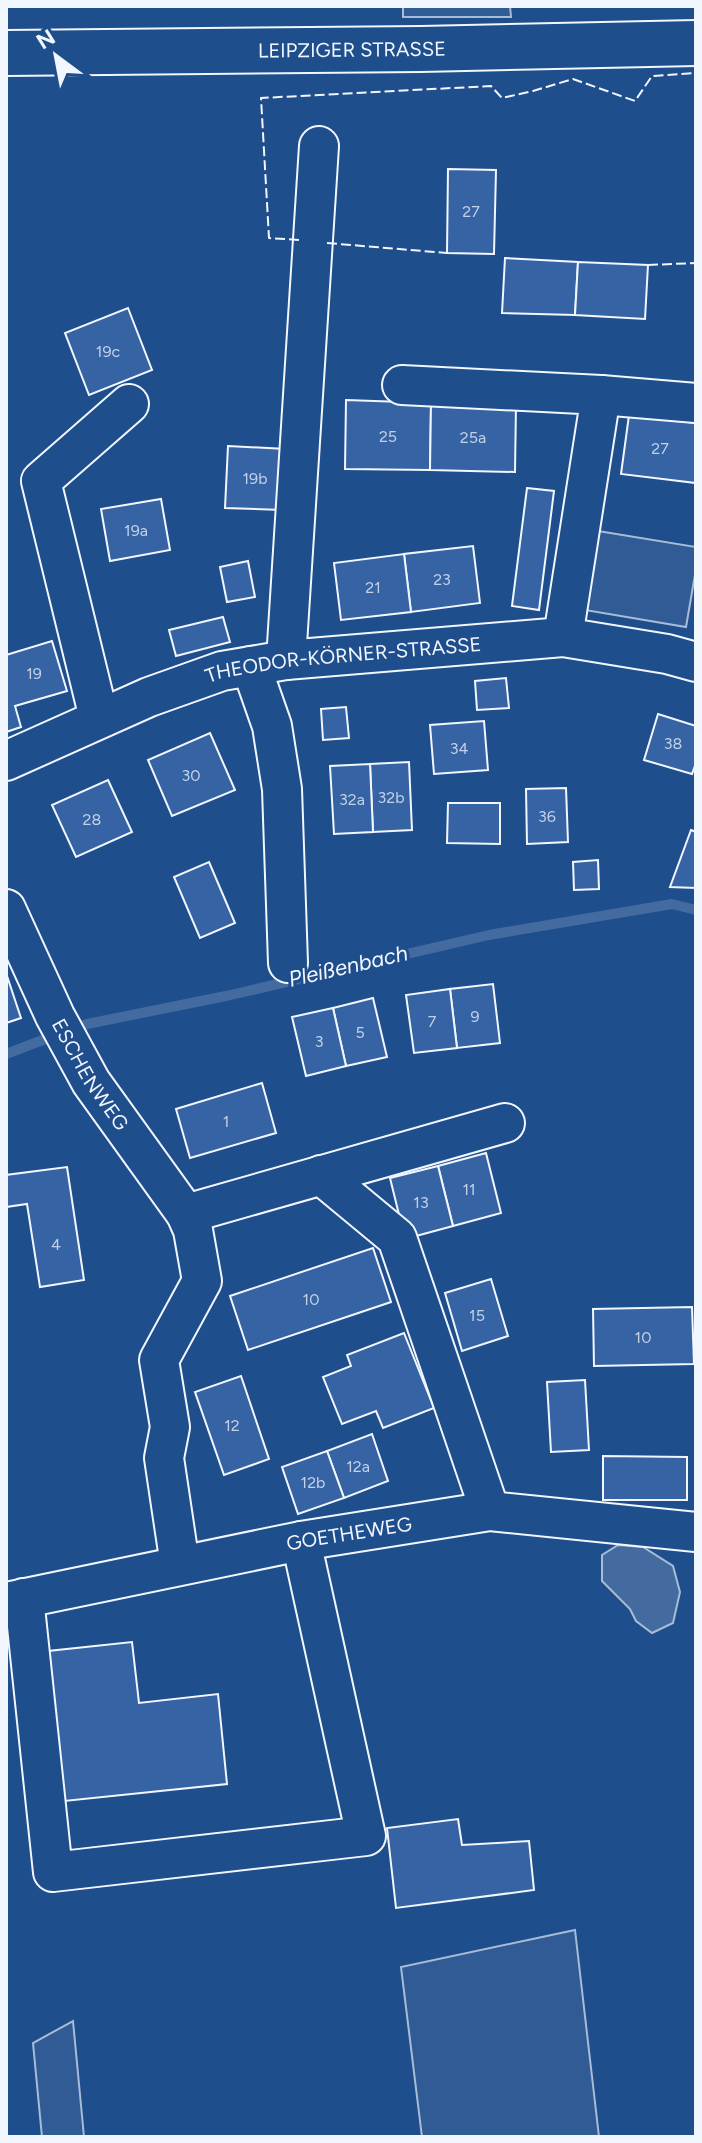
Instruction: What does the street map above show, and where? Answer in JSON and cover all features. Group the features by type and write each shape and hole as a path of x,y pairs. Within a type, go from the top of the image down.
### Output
{"main road":[{"name":"LEIPZIGER STRASSE","path":"6,53 696,43"}],"street":[{"path":"288,963 282,789 272,726 269,663 319,146"},
{"path":"402,385 696,403"},
{"path":"563,637 601,395"},
{"path":"99,718 41,481 129,404"},
{"name":"THEODOR-KÖRNER-STRASSE","path":"6,761 149,697 222,671 269,663 563,637 667,654 696,662"},
{"name":"ESCHENWEG","path":"6,909 55,1016 91,1082 190,1222"},
{"path":"180,1565 164,1458 170,1427 159,1360 202,1281 190,1222 321,1175 505,1123"},
{"path":"321,1175 397,1238 490,1511"},
{"name":"GOETHEWEG","path":"15,1600 301,1541 490,1511 696,1532"},
{"path":"15,1600 53,1872 366,1836 301,1541"}],"shaded area":[{"path":"403,6 510,6 511,17 403,17"},
{"path":"598,531 696,547 696,569 686,627 585,610"},
{"path":"618,1545 643,1547 673,1566 680,1592 673,1623 652,1633 636,1621 630,1609 602,1581 602,1555"},
{"path":"575,1930 599,2137 422,2137 401,1967"},
{"path":"73,2021 84,2137 42,2137 33,2043"}],"building":[{"path":"448,169 496,170 494,254 447,253"},
{"path":"505,258 578,262 575,315 502,313"},
{"path":"578,262 648,265 645,319 575,315"},
{"path":"128,308 152,370 89,395 65,333"},
{"path":"346,400 431,403 430,470 345,469"},
{"path":"431,403 516,404 515,472 430,470"},
{"path":"629,415 696,423 696,483 621,474"},
{"path":"228,446 286,449 283,510 225,508"},
{"path":"527,488 554,491 539,610 512,606"},
{"path":"161,499 170,550 110,561 101,509"},
{"path":"473,546 480,603 411,612 404,554"},
{"path":"404,554 411,612 341,620 334,563"},
{"path":"248,561 255,597 227,602 220,567"},
{"path":"223,617 230,642 176,656 169,630"},
{"path":"52,641 67,691 15,706 21,727 6,732 6,655"},
{"path":"506,678 509,708 477,710 475,681"},
{"path":"346,707 349,738 323,740 321,709"},
{"path":"658,714 696,726 696,763 692,774 644,760"},
{"path":"484,721 488,770 434,774 430,725"},
{"path":"210,733 235,790 172,816 148,760"},
{"path":"409,762 412,830 373,832 370,764"},
{"path":"370,764 373,832 334,834 330,766"},
{"path":"108,780 132,832 76,857 52,805"},
{"path":"566,788 568,842 527,844 526,789"},
{"path":"448,803 500,803 500,844 447,843"},
{"path":"691,830 696,832 696,888 670,887"},
{"path":"598,860 599,889 574,890 573,862"},
{"path":"209,862 235,923 200,938 174,877"},
{"path":"6,973 21,1018 6,1023"},
{"path":"493,984 500,1043 457,1048 450,989"},
{"path":"450,989 457,1048 414,1053 406,995"},
{"path":"373,998 387,1057 346,1066 333,1008"},
{"path":"333,1008 346,1066 306,1076 292,1017"},
{"path":"262,1083 276,1133 190,1158 176,1109"},
{"path":"486,1153 501,1213 453,1226 438,1166"},
{"path":"438,1166 453,1226 405,1239 390,1178"},
{"path":"67,1167 84,1280 40,1287 27,1204 6,1207 6,1175"},
{"path":"373,1248 391,1302 248,1350 230,1296"},
{"path":"491,1279 508,1336 462,1351 445,1293"},
{"path":"692,1307 694,1364 594,1366 593,1309"},
{"path":"404,1333 434,1408 383,1428 376,1411 342,1424 323,1377 351,1366 347,1355"},
{"path":"241,1376 269,1459 224,1475 195,1392"},
{"path":"585,1380 589,1450 551,1452 547,1382"},
{"path":"372,1434 388,1481 344,1498 327,1451"},
{"path":"327,1451 344,1498 298,1514 282,1467"},
{"path":"603,1456 687,1457 687,1500 603,1500"},
{"path":"132,1642 139,1703 218,1694 227,1784 55,1802 39,1652"},
{"path":"458,1819 462,1845 529,1841 534,1890 396,1908 387,1828"}],"waterway":[{"name":"Pleißenbach","path":"71,1030 489,935 672,904 696,910"},
{"name":"Pleißenbach","path":"6,1054 56,1035"}],"fence":[{"path":"299,240 269,238 261,98 491,86 502,98 573,79 635,101 652,76 696,73"},
{"path":"327,243 447,253"},
{"path":"648,265 696,263"}]}
